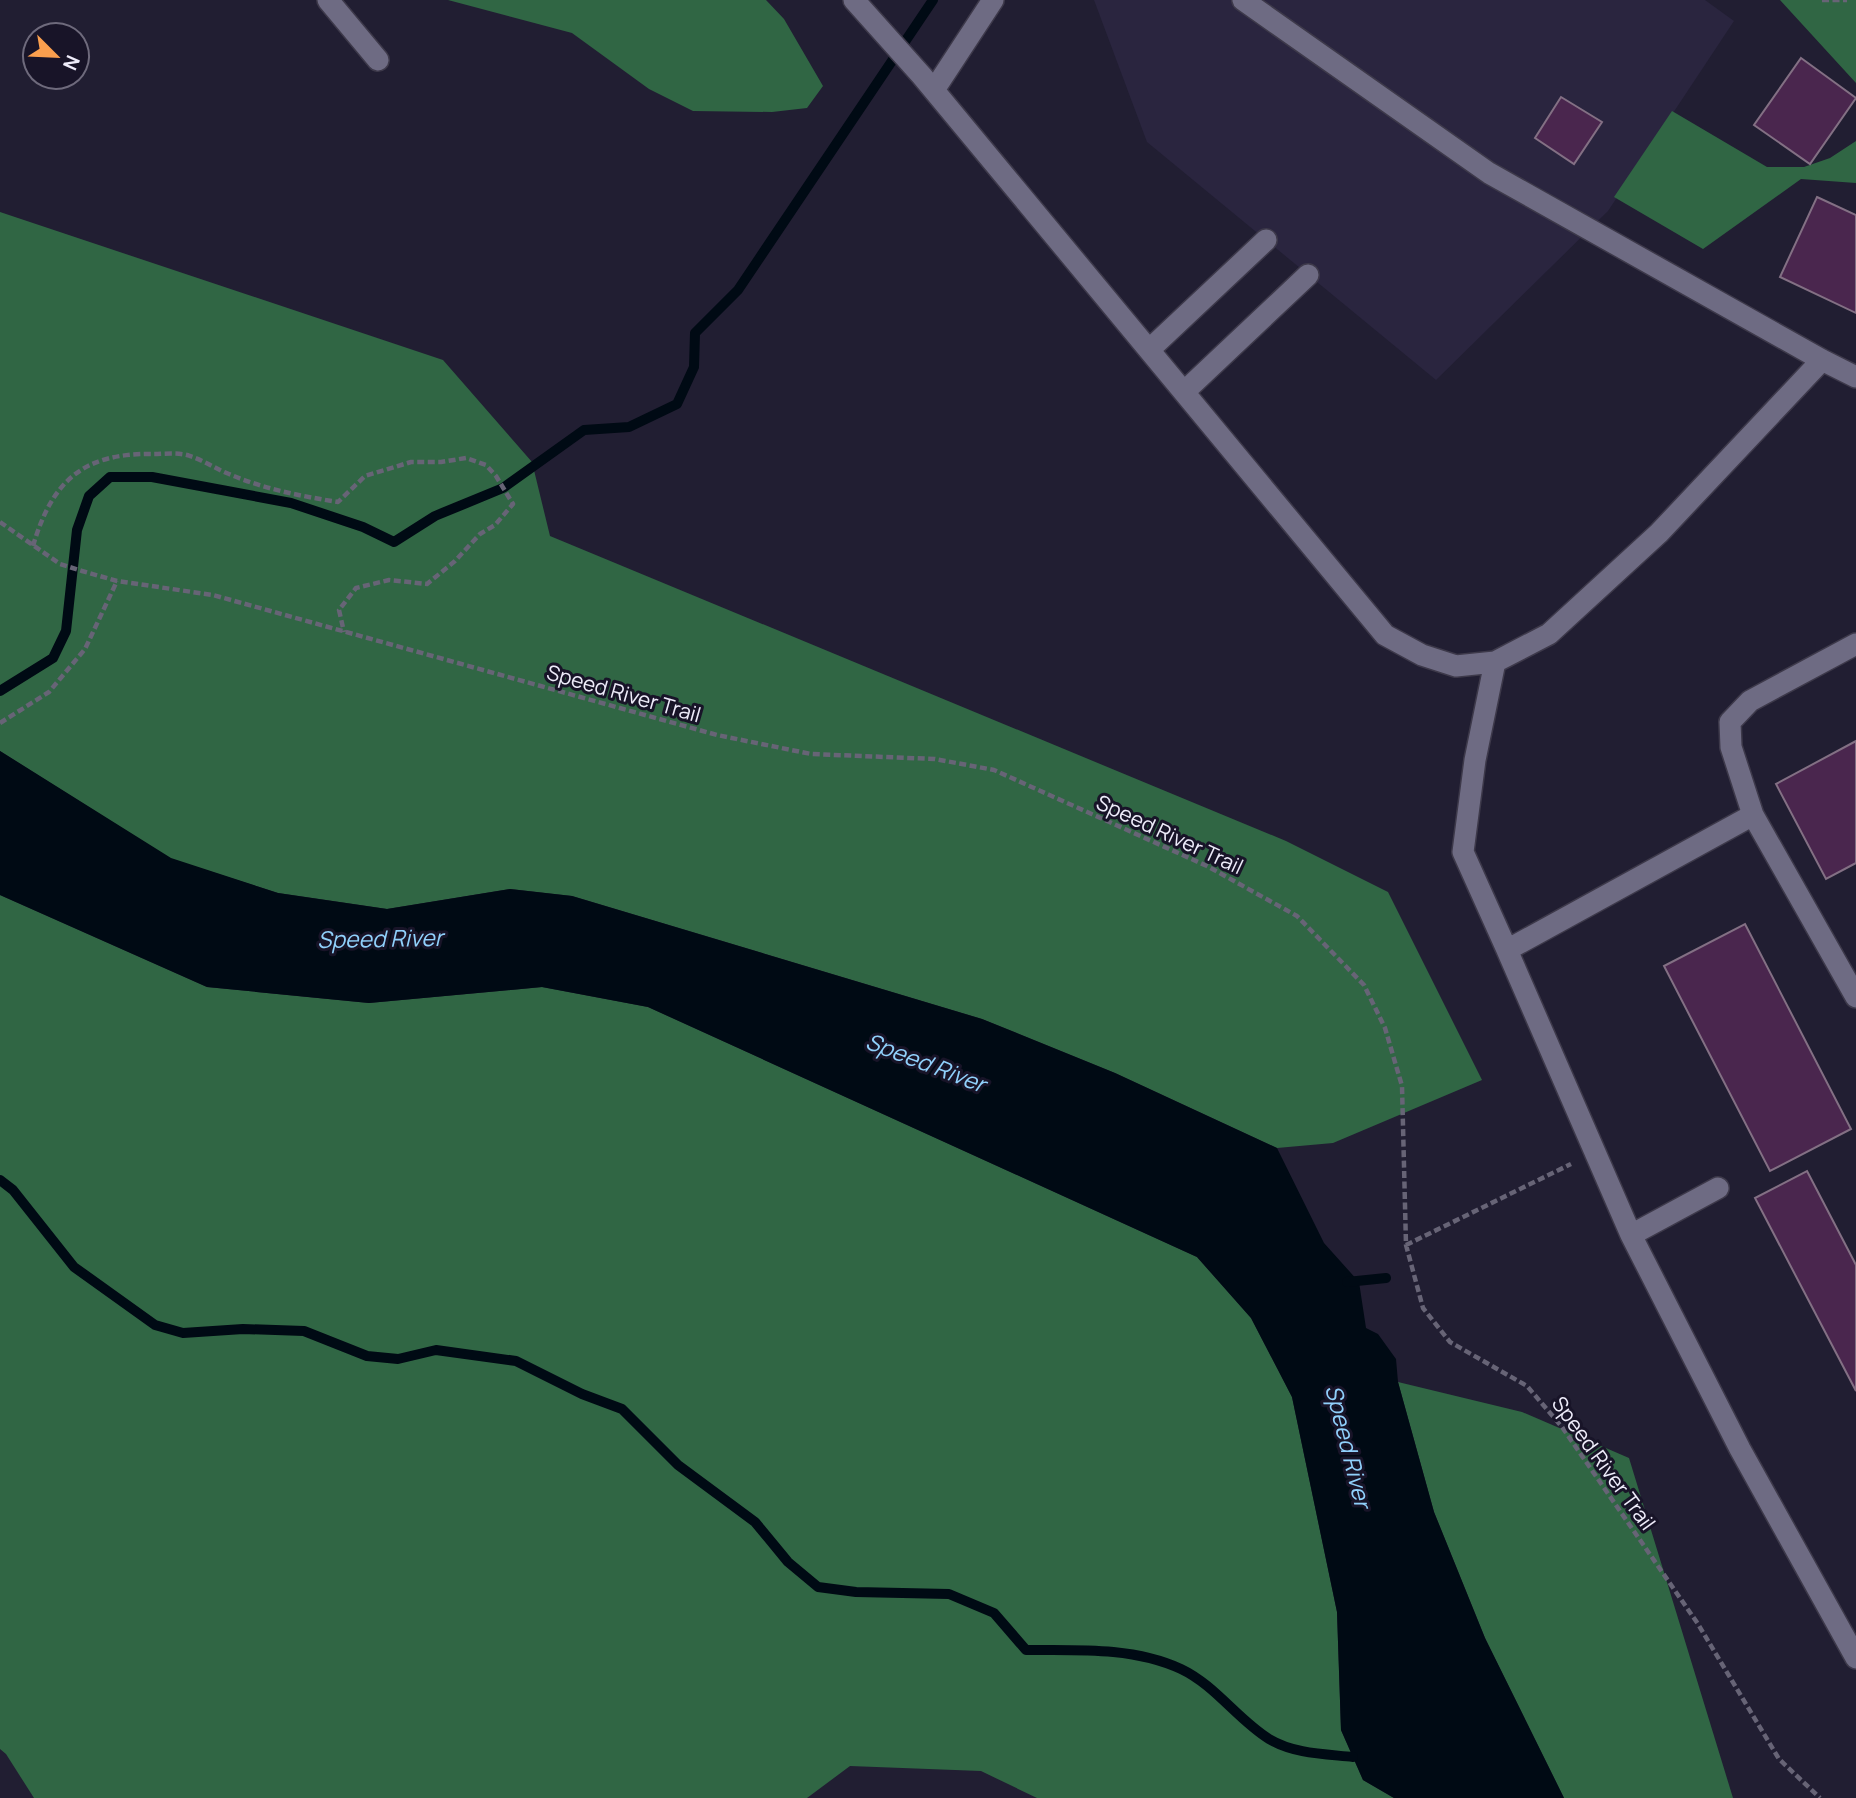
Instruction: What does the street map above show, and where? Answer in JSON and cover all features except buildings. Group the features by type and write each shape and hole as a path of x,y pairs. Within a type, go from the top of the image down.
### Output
{"lane":[{"path":"328,0 378,60"},
{"path":"854,0 928,83 1385,635 1422,655 1456,666 1495,662 1549,634 1660,533 1822,360"},
{"path":"928,83 993,0"},
{"path":"1243,0 1489,173 1856,377"},
{"path":"1149,350 1266,240"},
{"path":"1184,392 1308,275"},
{"path":"1856,645 1750,701 1730,722 1731,747 1753,815 1856,997"},
{"path":"1495,662 1475,760 1462,852 1631,1235 1740,1449 1856,1658"},
{"path":"1507,950 1753,815"},
{"path":"1631,1235 1718,1188"}],"path":[{"path":"1822,0 1847,0"},
{"path":"33,546 41,521 64,482 94,461 130,454 188,455 231,475 288,495 338,502 365,475 411,462 441,462 466,458 486,466 496,476 513,504 495,524 480,534 455,561 427,584 388,580 356,588 339,610 344,632"},
{"name":"Speed River Trail","path":"0,522 60,564 117,582 213,595 717,735 811,754 935,759 993,770 1207,866 1297,916 1364,985 1385,1028 1402,1086 1405,1245 1423,1308 1450,1342 1527,1386 1562,1427 1698,1624 1779,1759 1820,1798"},
{"path":"0,723 49,692 85,649 117,582"},
{"path":"1405,1245 1594,1152"}],"shaded area":[{"path":"1094,0 1705,0 1734,21 1608,211 1436,380 1147,142"}],"green space":[{"path":"448,0 766,0 784,19 823,86 807,108 772,112 693,111 649,89 572,33"},
{"path":"1780,0 1856,0 1856,83"},
{"path":"1672,111 1767,167 1804,167 1830,158 1856,141 1856,183 1801,179 1703,249 1614,197"},
{"path":"0,212 443,360 532,462 550,536 1286,841 1388,892 1482,1080 1333,1143 1277,1148 1115,1073 982,1019 572,896 510,889 387,909 278,893 171,859 0,751"},
{"path":"0,895 207,987 369,1003 542,987 648,1007 1197,1257 1251,1318 1292,1397 1337,1612 1341,1730 1363,1780 1394,1798 1037,1798 981,1771 850,1766 807,1798 34,1798 0,1749"},
{"path":"1398,1382 1522,1412 1629,1458 1733,1798 1564,1798 1485,1638 1434,1512"}],"water":[{"name":"Speed River","path":"0,751 171,858 278,893 387,909 510,889 572,896 982,1019 1115,1073 1277,1148 1324,1243 1359,1282 1366,1328 1378,1334 1396,1359 1398,1382 1434,1512 1485,1638 1564,1798 1394,1798 1363,1780 1341,1730 1337,1612 1292,1397 1251,1318 1197,1257 648,1007 542,987 369,1003 207,987 0,895"}],"waterway":[{"path":"0,691 53,658 66,631 77,530 89,496 110,477 152,477 291,503 363,527 394,542 435,516 503,488 584,430 629,427 677,404 694,367 695,333 738,290 933,0"},
{"path":"0,1180 13,1190 74,1267 155,1325 183,1333 243,1329 304,1331 367,1356 398,1359 436,1350 516,1361 582,1394 622,1409 678,1465 755,1522 788,1562 818,1587 856,1592 949,1594 994,1613 1026,1650 1105,1651 1163,1662 1181,1669 1205,1684 1269,1739 1310,1753 1353,1757"},
{"path":"1347,1282 1386,1278"}]}
